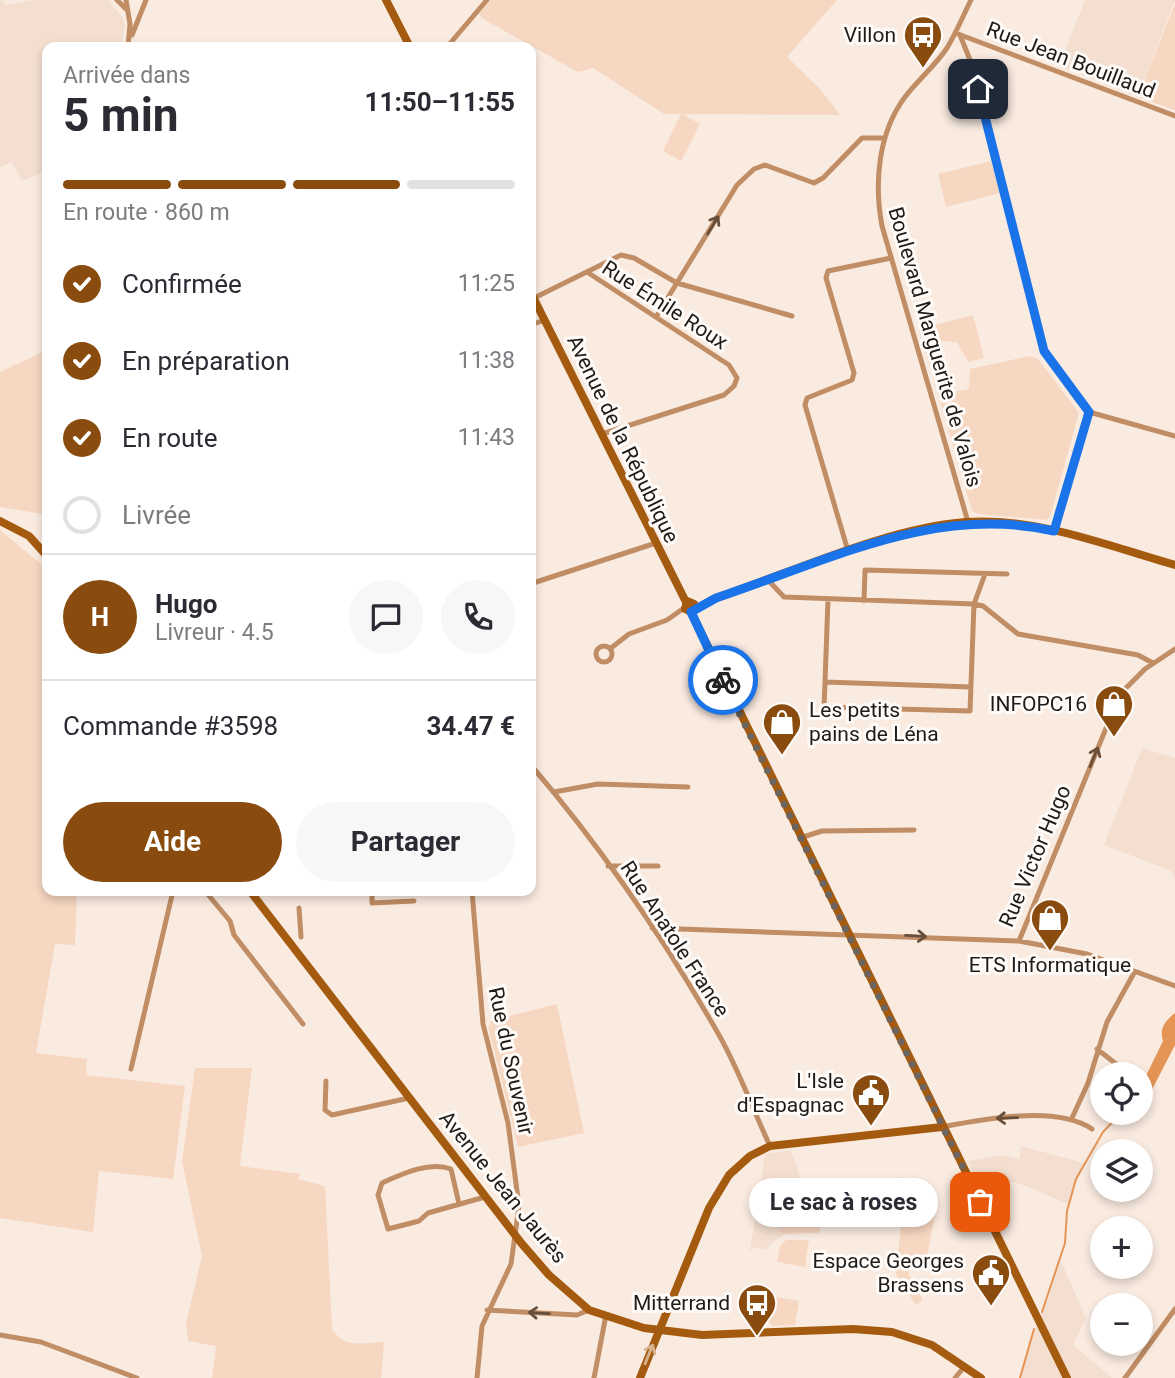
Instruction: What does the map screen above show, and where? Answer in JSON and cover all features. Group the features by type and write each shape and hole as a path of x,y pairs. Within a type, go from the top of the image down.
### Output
{"main road":[{"path":"386,0 407,42"},
{"name":"Avenue de la République","path":"536,302 1067,1378"},
{"path":"0,521 29,536 42,550"},
{"path":"688,606 927,528 968,522 1031,526 1175,565"},
{"name":"Avenue Jean Jaurès","path":"254,896 517,1238 549,1275 589,1310 660,1331 702,1335 883,1331 932,1345 981,1378"},
{"path":"640,1378 718,1191 739,1165 770,1146 942,1127"}],"street":[{"path":"117,0 128,12"},
{"path":"126,0 131,38"},
{"path":"130,42 146,0"},
{"path":"451,42 487,0"},
{"name":"Boulevard Marguerite de Valois","path":"968,522 891,258 877,192 885,138 899,105 957,34 971,0"},
{"path":"957,34 970,60 1044,351 1089,412 1175,436"},
{"name":"Rue Jean Bouillaud","path":"957,34 1175,116"},
{"path":"656,317 737,185 754,169 765,165 814,183 823,178 862,138 868,135 885,138"},
{"path":"536,292 621,255 634,258 677,283 792,316"},
{"path":"848,552 805,405 807,398 813,393 852,380 854,373 826,278 828,271 891,258"},
{"name":"Rue Émile Roux","path":"587,272 729,365 737,378 734,386 724,395 602,434"},
{"path":"536,323 545,320"},
{"path":"1054,531 1089,412"},
{"path":"536,582 656,543"},
{"path":"864,601 864,570 1007,574"},
{"path":"828,599 824,706 970,711 974,604 985,573"},
{"path":"768,580 784,597 974,604 983,606 1018,634 1138,655 1153,663"},
{"path":"611,649 629,634 667,620 688,606"},
{"name":"Rue Victor Hugo","path":"652,928 1019,941 1118,698 1125,687 1153,663 1175,649"},
{"path":"825,682 971,687"},
{"name":"Rue Anatole France","path":"536,771 652,928 720,1037 770,1146"},
{"path":"554,792 598,784 688,787"},
{"path":"800,838 822,831 914,830"},
{"path":"608,866 658,866"},
{"path":"131,1069 172,896"},
{"path":"209,896 230,921 234,934 303,1024"},
{"path":"372,896 372,903 414,901"},
{"name":"Rue du Souvenir","path":"472,896 483,1024 508,1123 519,1206 517,1238 511,1264 487,1310 482,1326 477,1378"},
{"path":"299,908 301,937"},
{"path":"1019,941 1087,954 1175,986"},
{"path":"1072,1118 1088,1083 1107,1022 1134,973"},
{"path":"1097,1049 1114,1062"},
{"path":"326,1081 323,1104 325,1110 332,1115 409,1098"},
{"path":"942,1127 994,1118 1072,1118 1092,1129"},
{"path":"459,1204 451,1169 445,1167 408,1171 382,1183 378,1195 388,1229 419,1221 428,1213 485,1197"},
{"path":"1125,1378 1175,1309"},
{"path":"487,1310 577,1315 589,1310"},
{"path":"594,1378 606,1315"},
{"path":"0,1335 41,1342 138,1378"},
{"path":"955,1378 965,1366"},
{"path":"109,1368 109,1378"}],"shaded area":[{"path":"0,0 7,5 34,0 108,0 123,18 125,28 121,42 42,42 42,173 22,181 12,162 0,167"},
{"path":"491,0 837,0 787,57 821,90 840,115 682,114 700,124 681,161 663,151 681,114 664,114 593,68 578,72 536,49 536,42 524,42 483,19 479,14"},
{"path":"1085,0 1175,0 1138,97 1059,66"},
{"path":"1175,4 1175,110 1138,97"},
{"path":"991,161 1000,193 946,207 938,174"},
{"path":"973,315 984,358 968,362 957,342 942,341 937,345 937,369 931,370 919,329"},
{"path":"42,352 42,514 0,507 0,372"},
{"path":"1029,356 1038,359 1079,413 1050,517 1046,520 978,514 972,511 933,378 937,376 946,393 969,389 970,369"},
{"path":"0,530 42,565 42,896 77,896 75,945 55,944 36,1053 87,1059 86,1075 185,1086 173,1179 99,1171 93,1232 0,1218"},
{"path":"1142,748 1175,758 1175,879 1171,871 1104,845"},
{"path":"557,1004 584,1133 518,1147 488,1026 491,1025 490,1021"},
{"path":"1175,1013 1175,1045 1153,1088 1153,1062 1163,1041 1162,1032 1168,1019"},
{"path":"195,1068 252,1068 240,1166 300,1174 298,1179 325,1186 332,1328 348,1342 384,1342 381,1378 212,1378 216,1346 188,1341 186,1323 202,1256 182,1161"},
{"path":"1021,1146 1084,1163 1068,1204 1021,1184 1004,1180 1003,1190 991,1190 985,1196 968,1161 1002,1155 1019,1159"},
{"path":"791,1150 802,1183 800,1187 804,1196 801,1197 809,1214 819,1216 820,1233 786,1233 769,1245 768,1249 754,1248 750,1251 765,1154"},
{"path":"903,1177 911,1189 914,1203 937,1205 926,1262 909,1260 909,1275 923,1300 916,1305 896,1274 905,1185 899,1186 897,1179"},
{"path":"807,1206 811,1215 819,1216 820,1233 782,1234 779,1231"},
{"path":"786,1240 809,1240 805,1267 777,1262 780,1246"},
{"path":"1060,1259 1086,1318 1073,1345 1112,1378 1020,1378 1030,1340 1049,1297"},
{"path":"772,1296 799,1301 795,1325 773,1326 769,1322"}],"waterway":[{"path":"1042,1312 1065,1243 1067,1211 1076,1179 1110,1125"},
{"path":"1020,1378 1034,1329"}],"way so far":[{"path":"723,680 980,1202"}],"place":[{"name":"Villon","path":"923,69"},
{"name":"INFOPC16","path":"1114,738"},
{"name":"Les petits pains de Léna","path":"782,756"},
{"name":"ETS Informatique","path":"1050,952"},
{"name":"L'Isle d'Espagnac","path":"871,1127"},
{"name":"Le sac à roses","path":"980,1202"},
{"name":"Espace Georges Brassens","path":"991,1307"},
{"name":"Mitterrand","path":"757,1337"}],"route":[{"path":"723,680 691,612 716,598 927,528 968,522 1031,526 1054,531 1089,412 1045,355 978,89"}]}
